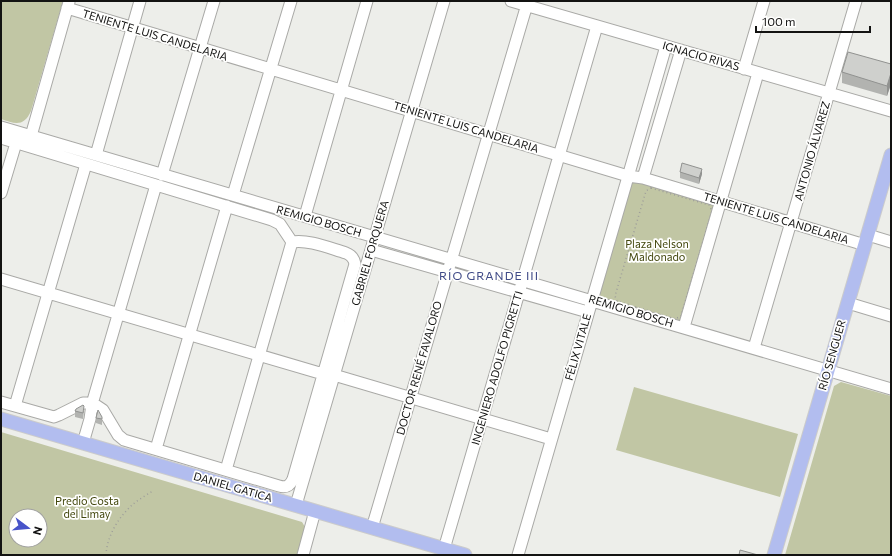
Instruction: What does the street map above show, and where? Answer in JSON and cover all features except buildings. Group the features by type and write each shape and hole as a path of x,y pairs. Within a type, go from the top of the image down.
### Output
{"main road":[{"name":"RÍO SENGUER","path":"774,555 891,155"},
{"name":"DANIEL GATICA","path":"1,419 465,555"}],"street":[{"path":"96,155 140,1"},
{"path":"162,175 214,1"},
{"path":"233,195 291,1"},
{"path":"305,216 367,1"},
{"name":"GABRIEL FORQUERA","path":"288,486 293,479 371,250 444,1"},
{"name":"IGNACIO RIVAS","path":"510,1 527,3 597,26 891,111"},
{"path":"744,69 764,1"},
{"name":"ANTONIO ÁLVAREZ","path":"754,348 856,1"},
{"name":"DOCTOR RENÉ FAVALORO","path":"372,528 527,3"},
{"path":"31,136 68,5"},
{"name":"TENIENTE LUIS CANDELARIA","path":"68,5 133,28 628,176 643,178 791,223 866,240 891,242"},
{"name":"INGENIERO ADOLFO PIGRETTI","path":"444,549 597,26"},
{"name":"FÉLIX VITALE","path":"518,555 666,46"},
{"path":"643,178 681,50"},
{"path":"684,327 758,73"},
{"name":"REMIGIO BOSCH","path":"1,127 891,389"},
{"name":"REMIGIO BOSCH","path":"1,138 278,222 292,242"},
{"path":"1,193 16,142"},
{"path":"15,406 86,164"},
{"path":"80,442 84,417 92,404 156,185"},
{"path":"156,450 227,206"},
{"path":"226,470 292,242"},
{"name":"GABRIEL FORQUERA","path":"292,242 307,242 346,253 353,258 355,264 296,505"},
{"name":"REMIGIO BOSCH","path":"371,250 588,312"},
{"path":"1,279 551,439"},
{"path":"848,303 891,316"},
{"path":"1,402 54,417 80,403 85,402 92,404"},
{"name":"DANIEL GATICA","path":"92,404 103,410 118,435 122,438 156,450 279,486 288,486"},
{"path":"303,555 315,511"}],"path":[{"path":"651,188 709,205 712,211 681,316 675,318 617,301 615,296 646,191 651,188"},
{"path":"106,555 106,549 113,530 125,513 132,505 153,491"}],"green space":[{"path":"1,1 63,1 31,111 25,120 19,123 1,119"},
{"name":"Plaza Nelson Maldonado","path":"635,181 713,204 714,207 681,320 678,321 600,297 599,295 632,182"},
{"path":"841,382 891,396 891,555 785,555 834,386"},
{"path":"634,387 798,434 780,497 616,450"},
{"name":"Predio Costa del Limay","path":"1,432 302,522 305,527 297,555 1,555"}],"district":[{"name":"RÍO GRANDE III","path":"489,276"}]}
